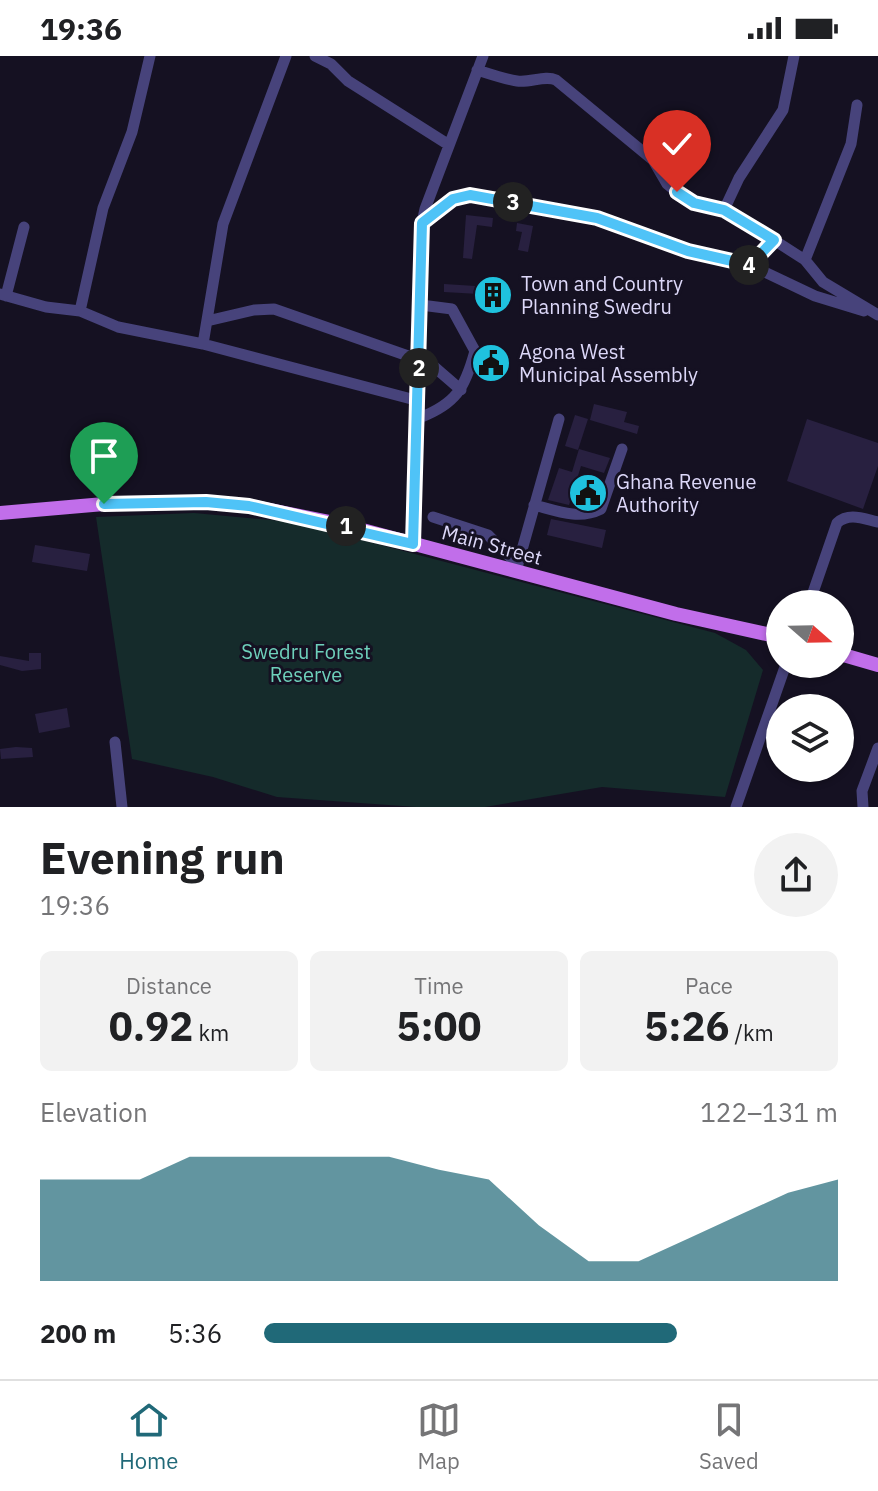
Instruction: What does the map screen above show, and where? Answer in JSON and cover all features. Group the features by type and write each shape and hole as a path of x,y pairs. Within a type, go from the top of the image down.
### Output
{"main road":[{"name":"Main Street","path":"1,511 75,505 206,502 282,511 766,633"},
{"path":"854,658 878,665"}],"street":[{"path":"80,311 103,208 132,132 150,56"},
{"path":"203,344 223,224 286,56"},
{"path":"315,56 331,64 348,81 449,145"},
{"path":"413,544 419,418 422,223 483,56"},
{"path":"724,210 739,178 783,110 794,56"},
{"path":"477,70 515,81 536,82 551,77 653,160 667,184 677,192 694,203 724,210 774,240 805,260 823,282 873,313"},
{"path":"805,260 851,144 857,105"},
{"path":"422,223 453,199 470,195 597,218 688,251 750,265 815,296 873,313"},
{"path":"24,227 3,295 46,307 80,311 118,327 203,344 419,401"},
{"path":"750,265 774,240"},
{"path":"419,418 449,405 461,390 475,351 473,342 452,309 421,305"},
{"path":"207,321 254,310 274,309 419,359 441,369 461,390"},
{"path":"517,568 559,419"},
{"path":"534,505 570,515 591,514 601,509 622,449"},
{"path":"814,590 837,523 844,517 852,516 878,522"},
{"path":"433,517 488,535 517,568"},
{"path":"736,807 781,678"},
{"path":"115,742 122,807"},
{"path":"863,807 862,791 878,748"}],"green space":[{"name":"Swedru Forest Reserve","path":"194,513 293,522 715,633 746,650 763,670 725,797 602,787 485,807 416,807 277,797 213,777 132,759 96,517"}],"building":[{"path":"466,215 493,218 492,227 477,225 472,259 463,258"},
{"path":"517,223 533,226 528,252 518,250 522,232 516,231"},
{"path":"444,284 507,288 506,304 478,302 479,294 444,292"},
{"path":"483,348 506,354 498,382 476,376"},
{"path":"594,404 627,412 624,422 639,426 637,434 590,420"},
{"path":"575,415 588,419 578,450 565,446"},
{"path":"807,419 878,443 878,466 863,509 787,481"},
{"path":"579,449 610,458 604,473 581,466 569,505 548,500 559,468 572,472"},
{"path":"551,519 606,530 602,548 547,535"},
{"path":"35,545 90,554 87,571 32,562"},
{"path":"29,653 41,653 41,669 22,671 0,665 0,656 29,661"},
{"path":"67,708 70,727 39,733 35,714"},
{"path":"32,748 33,757 1,759 0,749"}],"place":[{"name":"Town and Country Planning Swedru","path":"493,295"},
{"name":"Agona West Municipal Assembly","path":"491,363"},
{"name":"Ghana Revenue Authority","path":"588,493"}],"route":[{"path":"104,504 206,502 249,506 340,524 413,544 422,223 453,199 470,195 597,218 688,251 750,265 774,240 739,222 724,210 694,203 677,192"}]}
